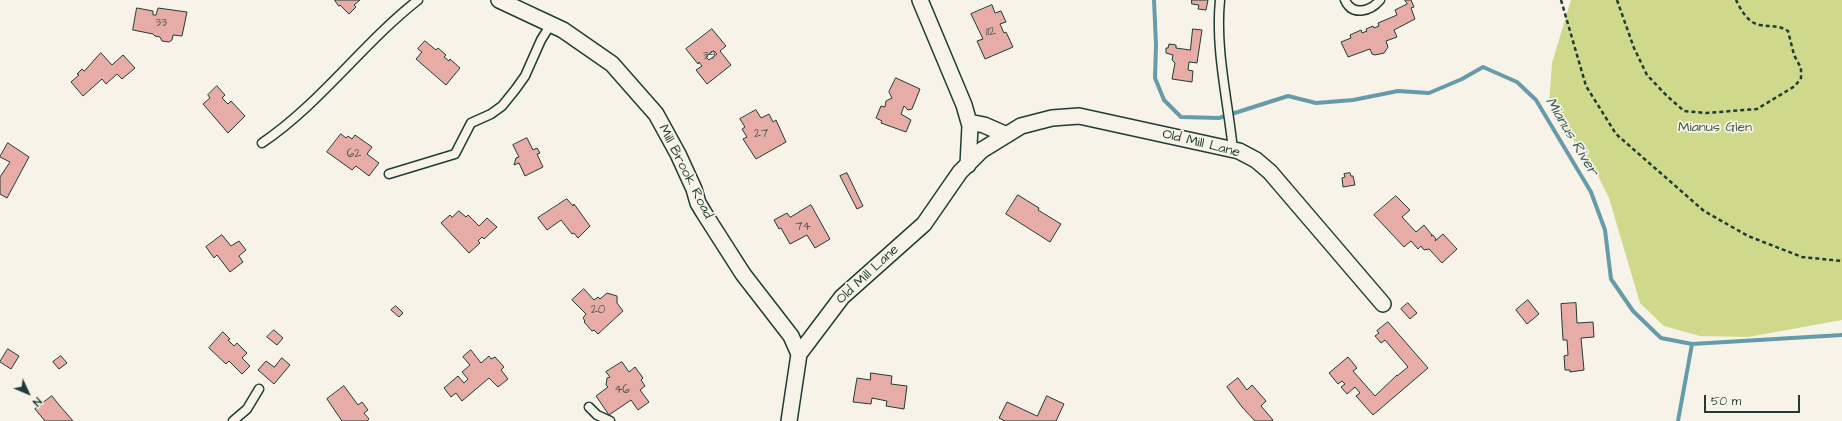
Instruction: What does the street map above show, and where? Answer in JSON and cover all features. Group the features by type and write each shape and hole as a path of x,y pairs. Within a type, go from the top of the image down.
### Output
{"street":[{"name":"Mill Brook Road","path":"499,0 563,30 612,64 656,114 678,154 694,189 698,203 743,274 791,336 799,354"},
{"path":"920,0 964,105 969,122 968,165"},
{"name":"Old Mill Lane","path":"789,421 799,354 842,297 924,224 960,172 982,150 1021,126 1052,118 1079,116 1233,150 1256,160 1270,172 1383,304"},
{"path":"969,122 984,125 1007,135"}],"lane":[{"path":"262,143 272,136 319,94 418,0"},
{"path":"1220,0 1218,18 1233,150"},
{"path":"1345,0 1351,9 1358,11 1366,10 1380,0"},
{"path":"388,174 455,154 471,123 491,114 502,106 516,90 525,76 541,40 551,24"},
{"path":"233,421 247,409 259,389"},
{"path":"589,407 597,415 610,421"}],"path":[{"path":"1561,0 1586,86 1616,134 1704,211 1742,232 1802,256 1842,261"},
{"path":"1617,0 1634,48 1647,74 1667,96 1684,111 1706,113 1757,109 1795,86 1801,78 1801,68 1794,55 1788,31 1781,26 1758,25 1743,14 1736,0"}],"green space":[{"name":"Mianus Glen","path":"1571,0 1842,0 1842,320 1748,337 1700,336 1664,326 1640,303 1609,198 1596,172 1549,105 1552,63"}],"building":[{"path":"335,0 360,0 354,5 356,7 349,14 340,5 339,6"},
{"path":"1192,0 1208,0 1206,10 1198,9 1199,5 1192,4"},
{"path":"1405,0 1411,0 1414,7 1411,8 1415,19 1394,30 1397,37 1386,41 1388,47 1384,53 1375,55 1372,54 1370,49 1348,57 1341,42 1351,38 1350,35 1361,30 1362,33 1367,31 1366,29 1373,26 1374,28 1379,26 1378,23 1397,15 1395,10 1407,4"},
{"path":"992,5 995,13 1001,11 1006,22 1000,24 1004,33 1006,32 1013,47 985,59 977,41 983,39 971,14"},
{"path":"137,8 153,11 153,15 156,15 158,8 187,12 182,36 173,35 172,40 169,42 162,41 160,37 153,34 133,30"},
{"path":"712,29 726,46 720,51 731,65 707,84 696,70 702,66 699,62 698,64 686,49","holes":["714,51 717,54 709,60 706,57"]},
{"path":"1193,29 1202,30 1197,63 1189,62 1188,70 1193,71 1192,82 1172,79 1175,63 1172,60 1173,55 1166,53 1166,48 1168,48 1169,44 1176,45 1176,48 1190,50"},
{"path":"425,41 436,50 438,48 446,55 444,57 449,61 450,59 460,68 446,85 416,59 422,52 418,49"},
{"path":"101,53 112,65 123,55 135,68 122,79 117,74 106,84 102,79 83,96 71,82 79,75 77,74 82,69 84,71"},
{"path":"896,78 920,89 912,109 908,110 904,106 901,114 911,120 906,132 881,123 882,121 876,118 881,106 885,107 886,101 892,98 889,92"},
{"path":"217,86 225,95 222,98 228,104 231,101 245,116 228,133 203,104 210,98 208,95"},
{"path":"756,110 761,118 769,114 773,122 776,120 786,142 756,159 743,139 747,137 742,129 745,127 740,119"},
{"path":"341,134 346,138 348,136 352,139 355,135 372,147 367,154 379,163 369,176 356,166 352,170 327,152"},
{"path":"527,138 533,150 537,148 540,153 537,154 543,167 525,176 519,163 514,165 516,158 519,157 513,145"},
{"path":"8,143 29,157 7,198 0,194 0,177 10,162 0,157"},
{"path":"847,173 863,206 857,209 840,176"},
{"path":"1350,173 1351,176 1353,176 1355,185 1343,187 1342,178 1345,177 1344,174"},
{"path":"1018,195 1039,208 1038,210 1061,224 1050,242 1006,214"},
{"path":"1396,196 1410,210 1402,217 1416,232 1424,225 1432,235 1431,236 1433,235 1436,239 1435,241 1443,234 1457,249 1442,263 1429,249 1424,250 1421,246 1418,249 1411,241 1404,247 1374,215"},
{"path":"567,199 573,206 574,204 590,226 578,238 574,233 572,234 561,220 547,230 538,218"},
{"path":"811,205 830,239 815,248 807,235 790,244 781,228 779,229 774,220 787,213 790,217"},
{"path":"459,211 466,217 468,215 479,226 487,218 497,227 484,239 482,237 478,241 480,243 469,253 441,223 450,215 452,217"},
{"path":"222,235 231,246 239,241 246,250 239,256 243,262 230,272 217,255 214,258 206,247"},
{"path":"584,289 594,300 598,297 600,299 607,293 617,296 617,303 623,311 598,334 594,330 592,331 584,322 585,321 583,318 586,314 572,300"},
{"path":"1528,300 1539,314 1527,324 1516,310"},
{"path":"1408,303 1417,313 1410,319 1401,309"},
{"path":"1576,303 1577,323 1593,322 1594,337 1581,338 1584,370 1570,372 1570,370 1565,370 1564,356 1568,355 1567,340 1563,340 1561,304"},
{"path":"396,306 403,313 399,317 391,310"},
{"path":"1388,322 1428,368 1373,415 1356,396 1360,393 1355,387 1347,394 1341,387 1345,384 1342,381 1338,384 1329,373 1348,357 1357,368 1353,371 1375,396 1397,375 1408,367 1385,340 1381,343 1375,336 1379,333 1377,331"},
{"path":"274,330 283,338 277,345 267,337"},
{"path":"223,332 234,346 237,343 247,353 242,358 250,366 242,374 229,361 226,364 209,348"},
{"path":"8,349 19,356 11,369 0,362"},
{"path":"471,350 481,363 489,356 491,359 495,357 504,367 501,370 508,379 498,387 489,378 462,401 456,393 451,397 444,388 458,376 464,383 468,379 462,372 470,365 463,357"},
{"path":"61,356 67,363 59,369 53,362"},
{"path":"282,358 290,365 274,384 258,370 266,361 274,367"},
{"path":"622,362 629,372 635,367 643,378 641,380 645,386 640,390 649,402 638,410 631,400 609,415 596,396 608,387 606,385 607,378 610,377 606,372"},
{"path":"871,373 892,376 891,384 907,386 904,409 886,406 887,401 872,398 871,404 853,402 857,378 870,380"},
{"path":"1238,378 1247,390 1252,385 1266,401 1261,406 1273,420 1255,421 1242,407 1227,387"},
{"path":"344,386 358,405 362,402 368,410 364,413 369,419 367,421 342,421 327,399"},
{"path":"52,396 73,421 45,421 35,409"},
{"path":"1047,396 1064,404 1056,421 1005,421 999,418 1007,402 1037,416"}],"waterway":[{"name":"Mianus River","path":"1154,0 1156,45 1155,78 1164,100 1181,117 1219,118 1288,96 1316,103 1353,100 1398,91 1429,93 1462,79 1483,67 1517,82 1536,100 1591,192 1605,230 1611,279 1633,311 1661,338 1692,344 1842,335"},
{"path":"1678,421 1692,344"}]}
